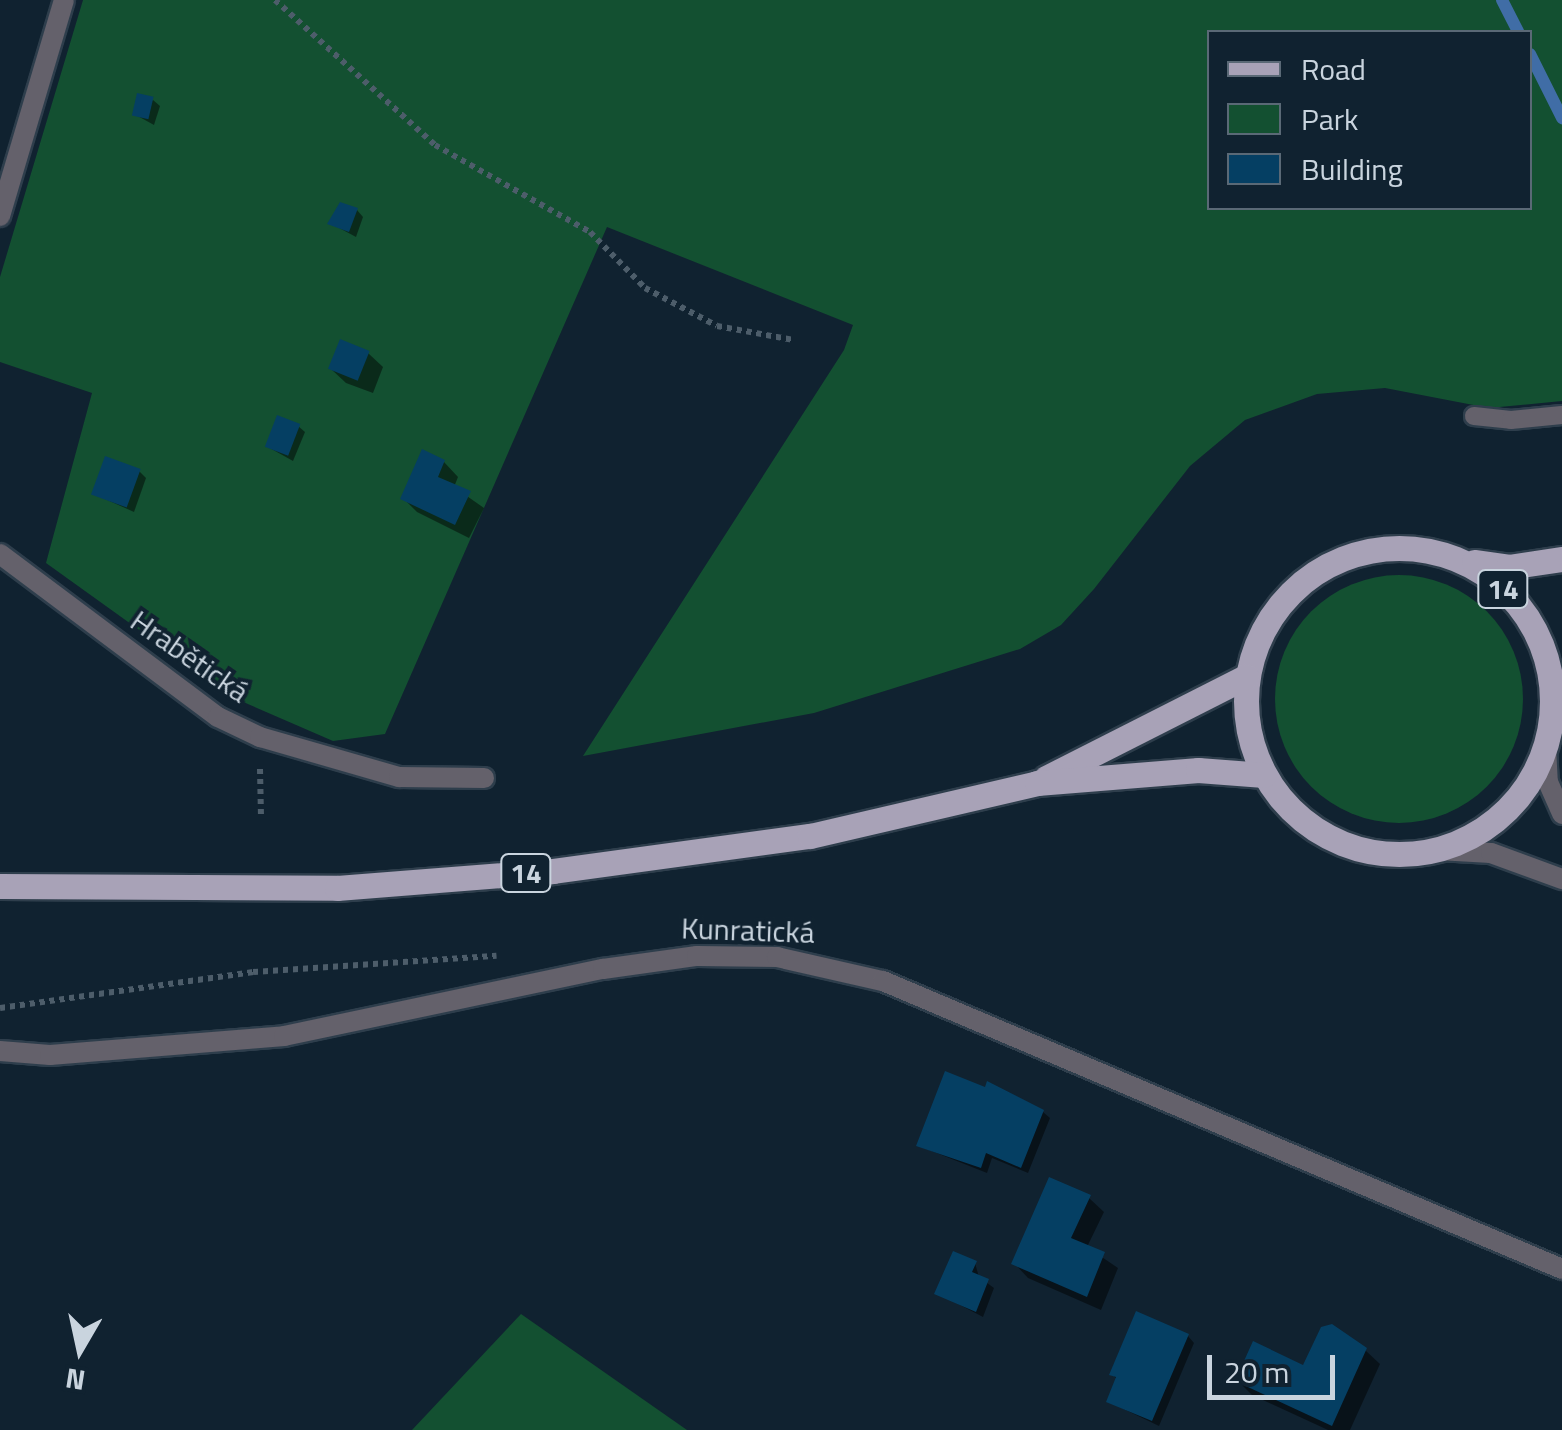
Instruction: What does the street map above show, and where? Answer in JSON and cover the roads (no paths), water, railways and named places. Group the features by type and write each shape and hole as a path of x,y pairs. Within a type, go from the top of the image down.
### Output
{"main road":[{"name":"14","path":"1562,558 1508,567 1385,548 1322,568 1272,613 1247,676 1252,748 1264,775 1301,820 1352,848 1410,855 1468,839 1516,802 1548,741 1562,702"},
{"name":"14","path":"1451,557 1494,581 1528,617 1548,661 1548,741"},
{"name":"14","path":"1037,783 1247,676"},
{"name":"14","path":"0,886 337,888 553,871 810,836 1037,783 1198,770 1264,775"}],"street":[{"path":"0,216 64,0"},
{"name":"Hrabětická","path":"0,554 218,717 260,737 399,777 484,778"},
{"path":"1548,741 1548,782 1562,814"},
{"path":"1438,850 1490,853 1562,878"},
{"name":"Kunratická","path":"0,1050 50,1055 284,1036 540,982 697,956 828,965 883,981 1562,1269"}],"lane":[{"path":"1474,416 1511,420 1562,414"}],"waterway":[{"path":"1502,0 1517,30"},
{"path":"1532,58 1562,118"}]}
